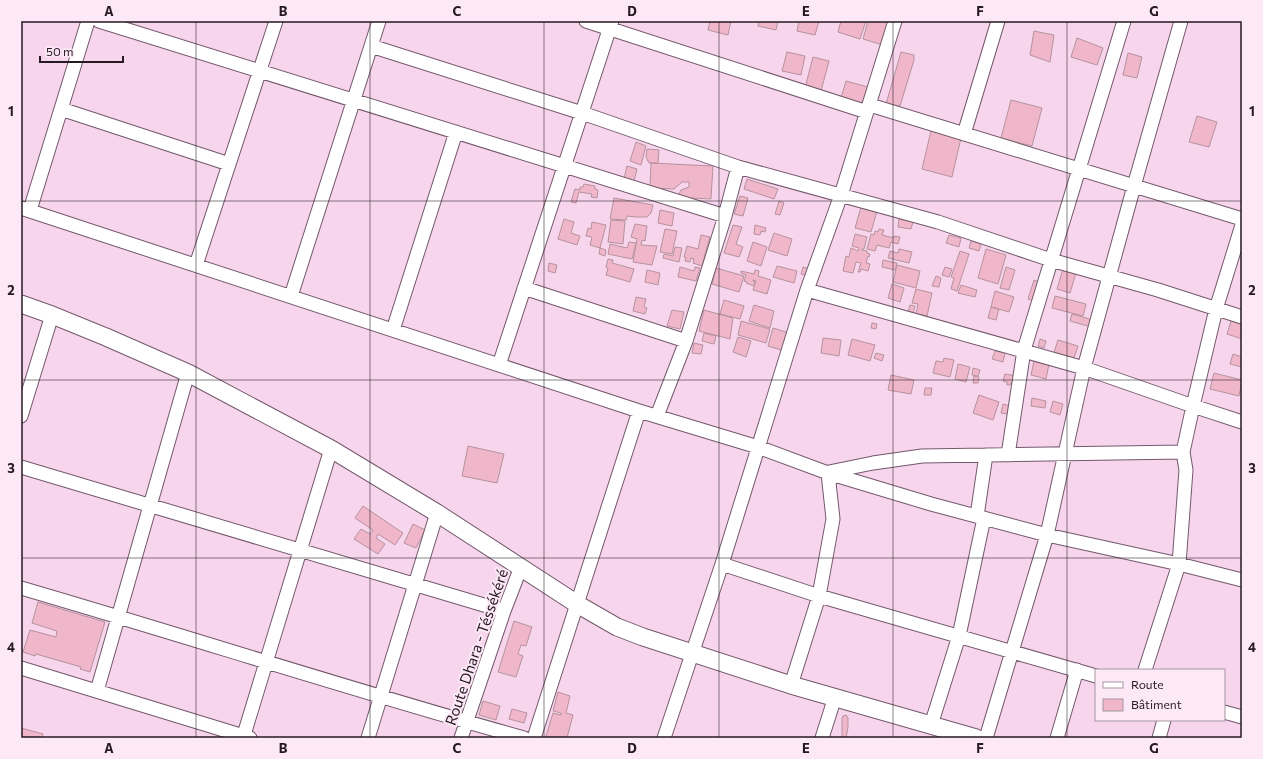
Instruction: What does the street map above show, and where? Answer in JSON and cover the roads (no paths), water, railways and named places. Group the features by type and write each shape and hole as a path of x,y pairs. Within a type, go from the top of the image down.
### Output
{"main road":[{"path":"21,304 52,315 188,373 331,449 437,513 577,604 617,627 693,654 791,685 976,738"}],"street":[{"path":"88,21 61,109 25,209 639,411 758,447 828,473 931,504 981,517 1242,580"},
{"path":"99,21 725,216"},
{"path":"196,265 276,21"},
{"path":"291,296 380,21"},
{"path":"586,21 611,25 868,109 964,134 1242,219"},
{"path":"664,738 722,564 807,290 841,195 895,21"},
{"path":"964,134 998,21"},
{"path":"1008,454 1024,350 1124,21"},
{"path":"986,738 1047,534 1084,368 1181,21"},
{"path":"499,365 611,25"},
{"path":"371,46 582,113 738,167 938,222 1051,260 1158,290 1242,317"},
{"path":"61,109 229,164"},
{"path":"393,330 456,132"},
{"path":"657,416 686,341 725,216 738,167"},
{"path":"1145,669 1179,564 1186,470 1183,452 1216,309 1242,225"},
{"path":"524,288 686,341"},
{"path":"807,290 1084,368 1242,422"},
{"path":"21,416 52,315"},
{"path":"97,691 188,373"},
{"path":"534,738 639,411"},
{"path":"21,668 245,737 266,662 331,449"},
{"path":"828,473 873,463 916,457 1008,454 1183,452"},
{"path":"931,725 959,636 981,517 986,455"},
{"path":"21,467 504,611"},
{"path":"791,685 819,596 834,519 828,473"},
{"path":"368,738 437,513"},
{"path":"722,564 819,596 1095,676"},
{"name":"Route Dhara - Téssékéré","path":"461,738 504,611 521,568"},
{"path":"21,588 118,616 381,697 524,738"},
{"path":"1057,738 1077,670"},
{"path":"822,738 834,697"},
{"path":"1225,712 1241,714"},
{"path":"1159,738 1164,721"}]}
